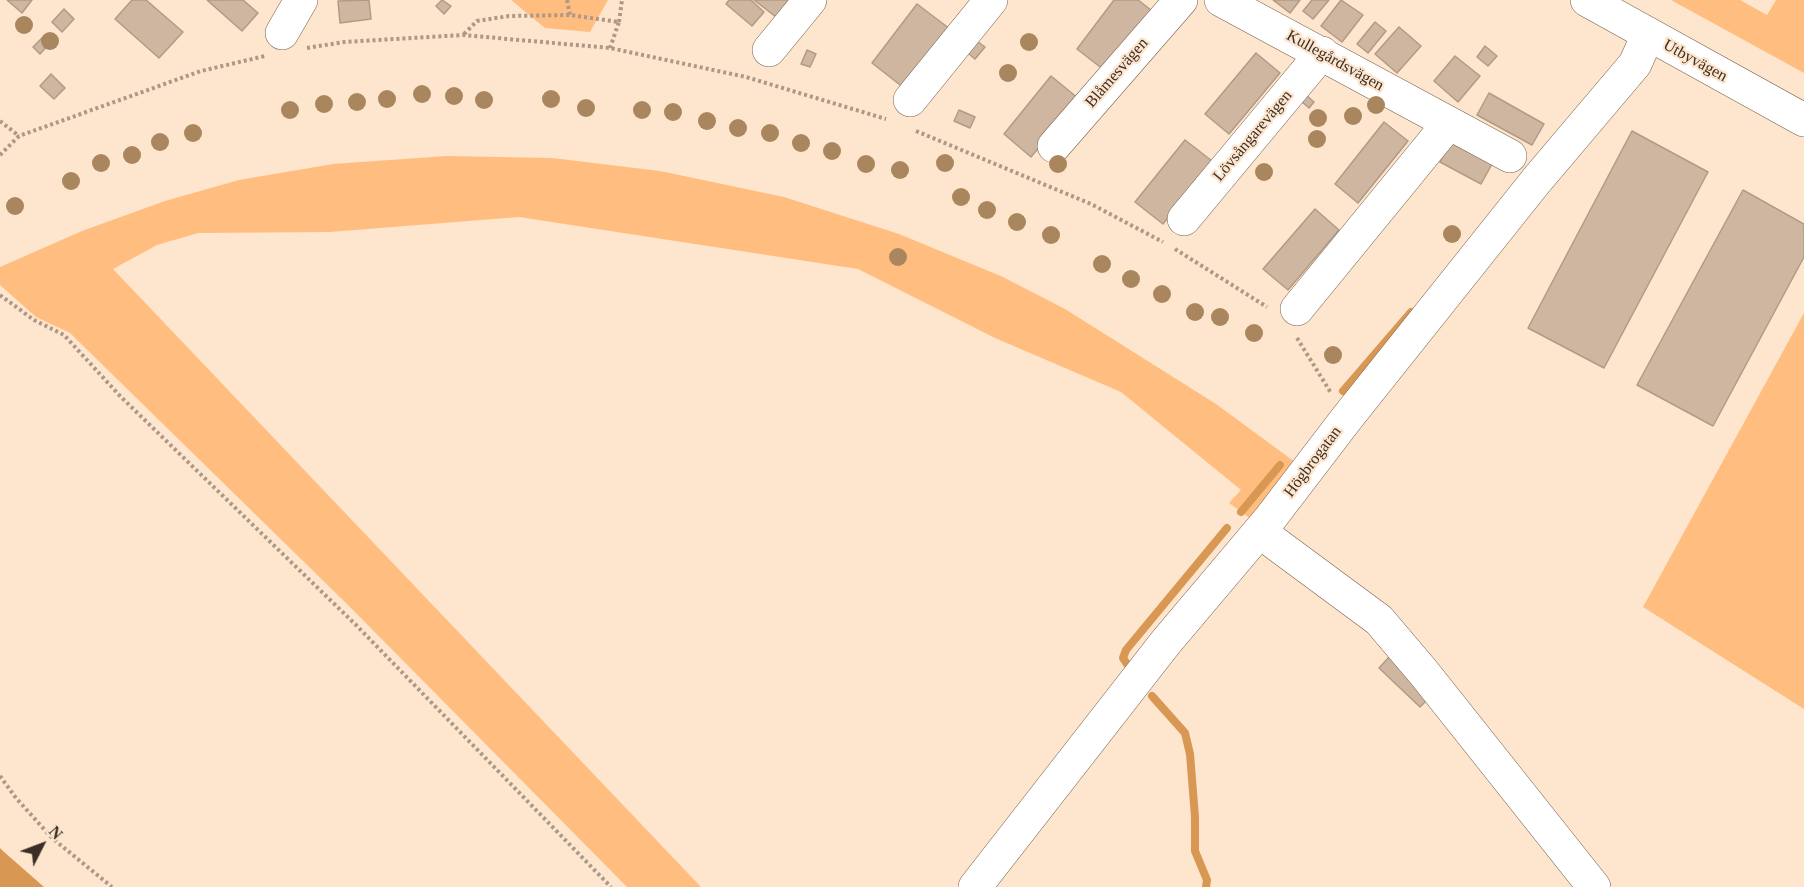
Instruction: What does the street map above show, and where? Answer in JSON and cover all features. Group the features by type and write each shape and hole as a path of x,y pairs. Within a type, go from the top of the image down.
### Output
{"street":[{"path":"285,46 301,0"},
{"path":"769,50 810,0"},
{"path":"904,116 991,0"},
{"name":"Blåmesvägen","path":"1054,146 1181,0"},
{"name":"Kullegårdsvägen","path":"1221,0 1510,156"},
{"name":"Utbyvägen","path":"1587,0 1804,120"},
{"name":"Högbrogatan","path":"975,887 1166,642 1260,532 1347,417 1536,180 1635,64 1648,35"},
{"name":"Lövsångarevägen","path":"1184,219 1322,53"},
{"path":"1291,314 1449,123"},
{"path":"1260,532 1378,620 1424,672 1594,887"}],"path":[{"path":"567,0 570,15"},
{"path":"610,48 619,21 622,0"},
{"path":"464,35 477,21 509,16 570,15 619,21"},
{"path":"0,155 19,136 201,71 285,46 464,35 610,48 746,77 904,116 1090,204 1291,314 1347,417"},
{"path":"0,121 19,136"},
{"path":"0,295 34,320 64,335 121,397 356,625 611,887"},
{"path":"0,776 16,798 52,838 112,887"}],"shaded area":[{"path":"511,0 608,0 590,32 545,28"},
{"path":"1671,0 1740,0 1767,15 1776,0 1804,0 1804,73"},
{"path":"446,156 552,158 660,171 784,197 899,234 1003,277 1065,309 1216,404 1299,465 1255,522 1229,503 1241,490 1121,392 995,338 858,269 519,217 330,232 198,233 157,245 113,269 701,887 627,887 349,606 70,333 36,317 0,285 0,267 82,231 165,201 239,180 333,164"},
{"path":"1804,313 1804,709 1643,607"},
{"path":"0,848 3,851 44,887 0,887"}],"building":[{"path":"7,0 32,0 22,13"},
{"path":"132,0 146,0 183,32 159,58 115,19"},
{"path":"207,0 243,0 258,13 242,31"},
{"path":"369,0 371,19 340,23 338,1"},
{"path":"442,0 451,6 444,14 436,6"},
{"path":"729,0 751,0 764,12 752,26 726,4"},
{"path":"754,0 789,0 776,17"},
{"path":"1114,0 1138,0 1151,10 1104,70 1077,49"},
{"path":"1273,0 1300,0 1290,13"},
{"path":"1312,0 1329,0 1313,19 1303,11"},
{"path":"1341,0 1363,15 1342,42 1321,26"},
{"path":"917,4 950,29 904,88 872,63"},
{"path":"64,9 74,19 62,32 52,22"},
{"path":"1375,22 1386,31 1368,53 1357,44"},
{"path":"1399,27 1421,46 1397,73 1375,54"},
{"path":"44,36 50,43 40,54 33,47"},
{"path":"974,39 985,47 975,59 964,50"},
{"path":"1485,46 1497,56 1488,66 1477,57"},
{"path":"807,50 816,54 810,67 801,64"},
{"path":"1256,53 1280,73 1229,134 1205,114"},
{"path":"1455,56 1480,76 1458,102 1434,81"},
{"path":"51,74 65,88 54,99 40,86"},
{"path":"1051,76 1079,99 1031,157 1004,134"},
{"path":"1489,93 1544,124 1532,145 1477,115"},
{"path":"1306,95 1314,102 1309,108 1301,101"},
{"path":"959,110 975,117 970,128 954,121"},
{"path":"1384,122 1408,141 1358,203 1335,184"},
{"path":"1632,131 1708,172 1604,368 1528,328"},
{"path":"1185,140 1212,161 1163,224 1135,202"},
{"path":"1451,141 1492,164 1481,184 1440,162"},
{"path":"1743,190 1804,224 1804,257 1713,426 1637,385"},
{"path":"1315,209 1339,230 1288,290 1263,269"},
{"path":"1390,656 1431,696 1420,707 1379,668"}],"waterway":[{"path":"1343,391 1411,312"},
{"path":"1241,512 1280,465"},
{"path":"1129,667 1123,658 1126,650 1227,528"},
{"path":"1152,696 1185,733 1190,754 1195,851 1207,880 1206,887"}]}
